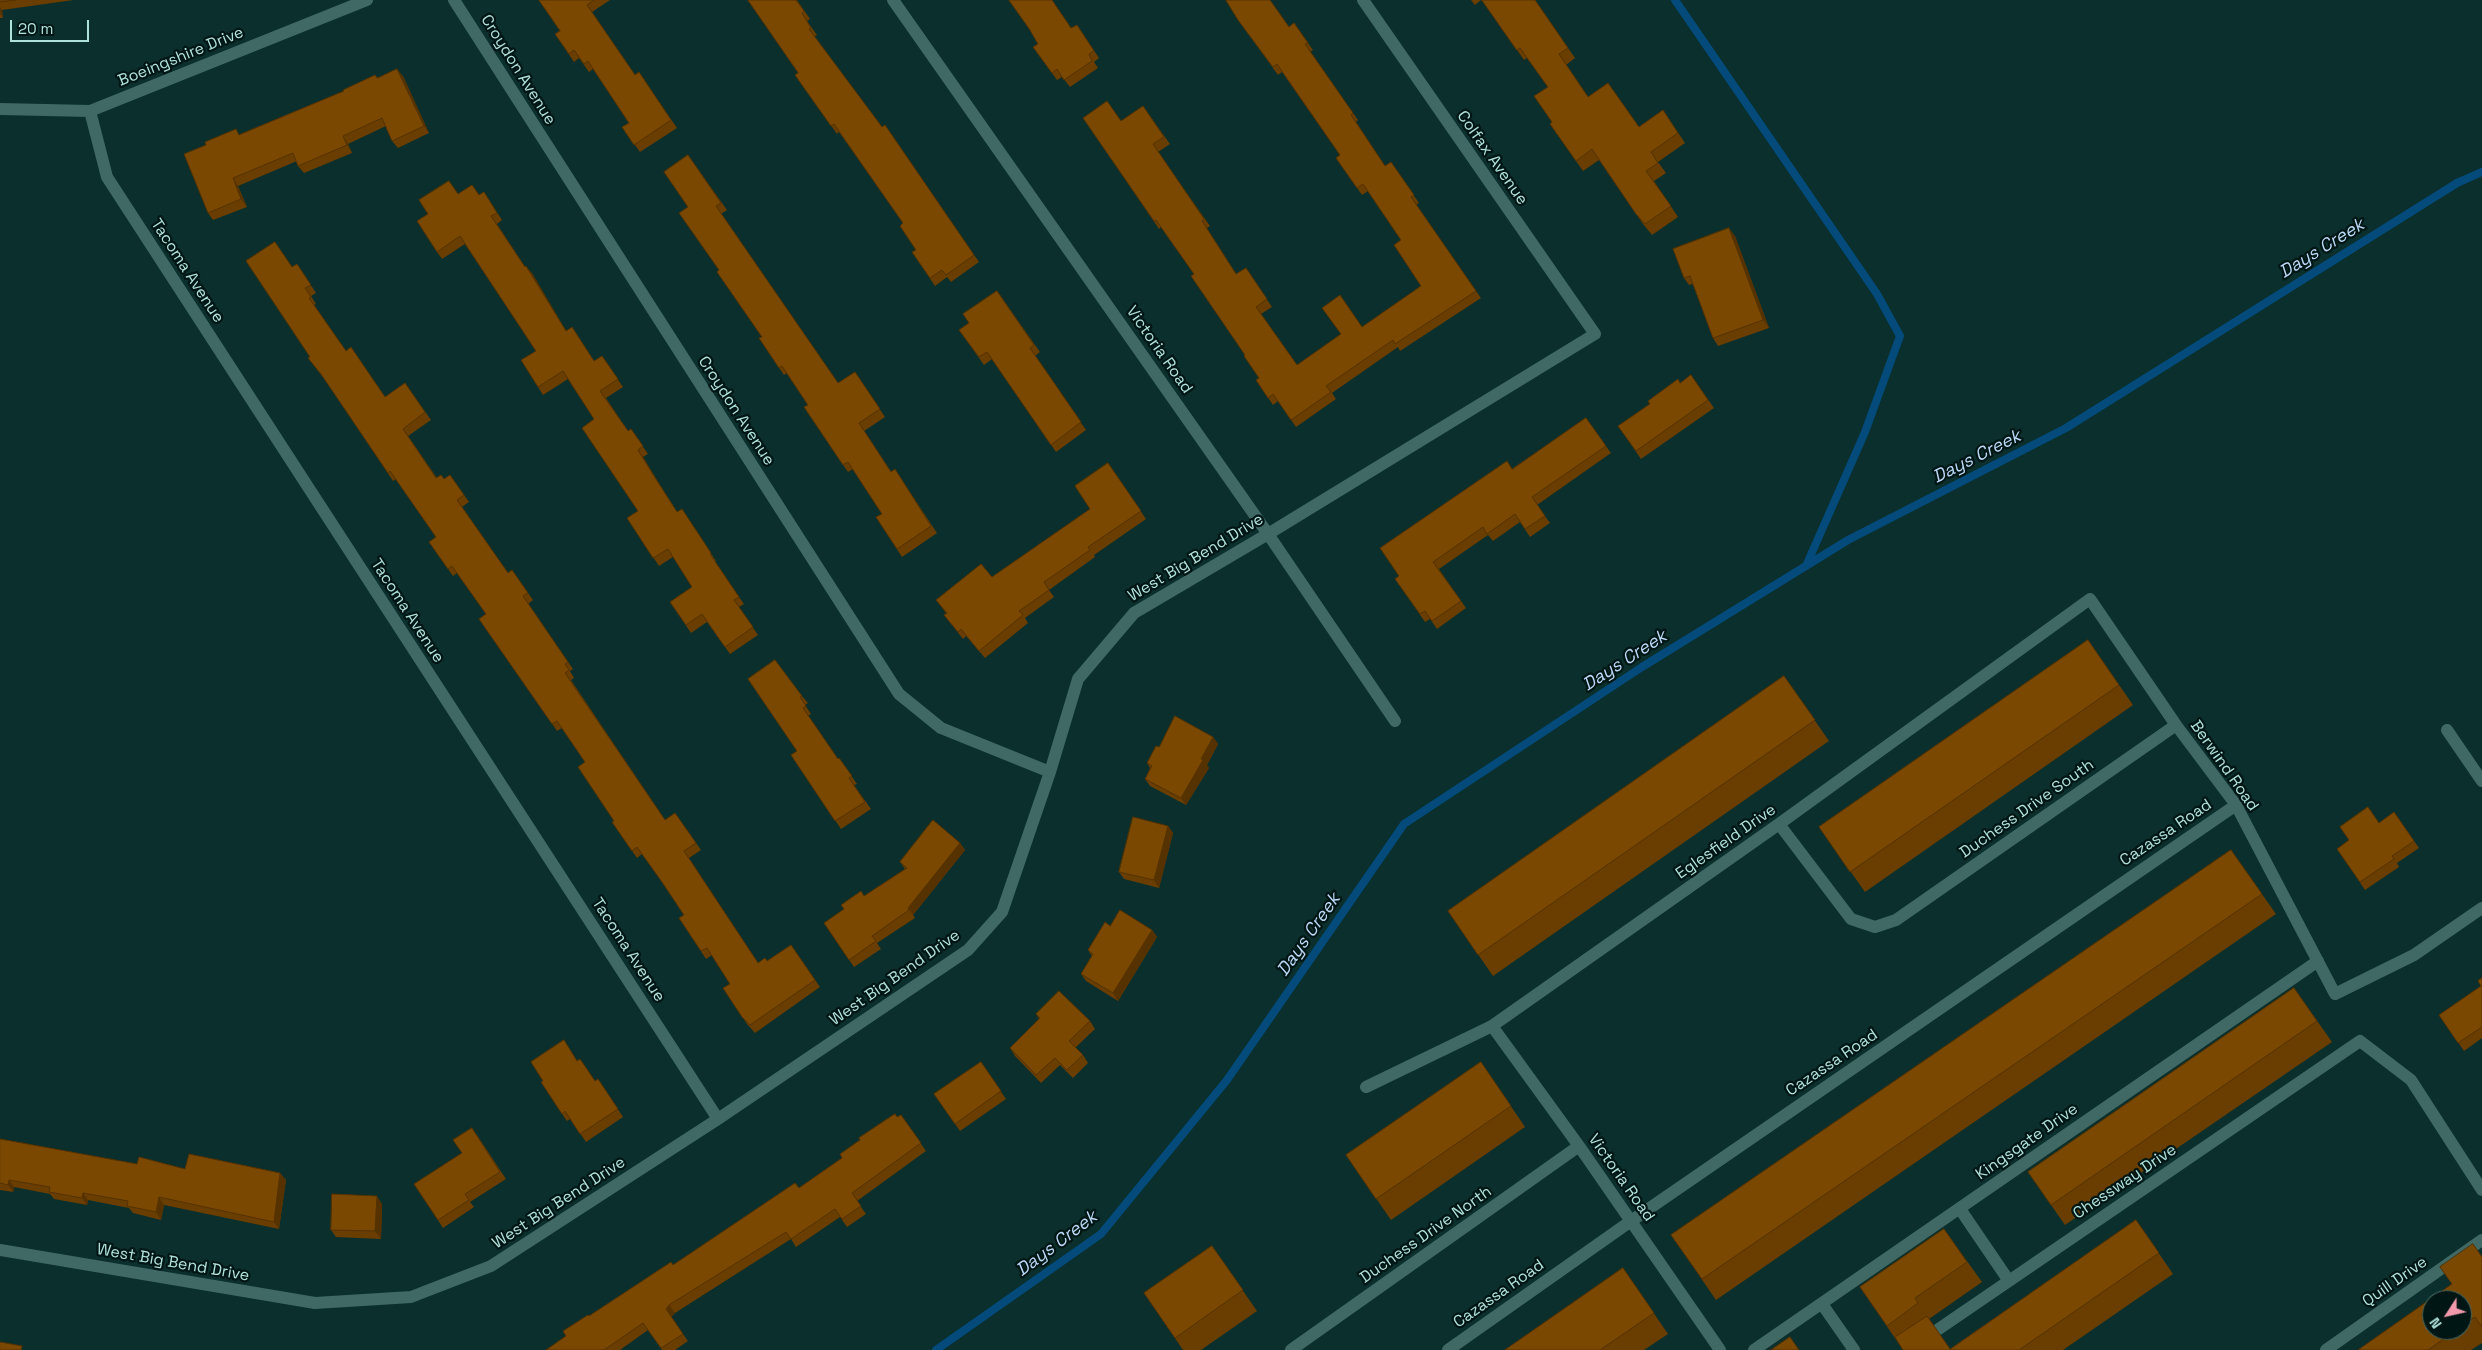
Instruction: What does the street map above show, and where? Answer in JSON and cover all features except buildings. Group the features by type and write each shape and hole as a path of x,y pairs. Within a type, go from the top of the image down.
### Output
{"street":[{"name":"Boeingshire Drive","path":"0,109 90,111 367,0"},
{"name":"Croydon Avenue","path":"454,0 899,694 941,728 1050,772"},
{"name":"Victoria Road","path":"893,0 1268,534 1395,721"},
{"name":"Colfax Avenue","path":"1363,0 1595,334"},
{"name":"Tacoma Avenue","path":"90,111 107,177 718,1120"},
{"name":"West Big Bend Drive","path":"0,1250 315,1303 412,1297 491,1266 718,1120 968,950 1002,912 1050,772 1078,679 1134,613 1268,534 1595,334"},
{"name":"Berwind Road","path":"2090,599 2176,725 2236,805 2318,960"},
{"name":"Eglesfield Drive","path":"1366,1087 1492,1026 1780,824 2090,599"},
{"name":"Duchess Drive South","path":"1780,824 1851,919 1875,927 1896,920 2176,725"},
{"path":"2447,730 2482,781"},
{"name":"Cazassa Road","path":"1448,1350 1631,1220 2236,805"},
{"path":"2318,960 2335,994 2414,955 2482,908"},
{"name":"Kingsgate Drive","path":"1754,1350 2318,960"},
{"name":"Victoria Road","path":"1492,1026 1579,1146 1720,1350"},
{"name":"Chessway Drive","path":"1908,1350 2360,1041 2411,1080 2482,1190"},
{"name":"Duchess Drive North","path":"1291,1350 1579,1146"},
{"path":"1960,1209 2009,1281"},
{"name":"Quill Drive","path":"2326,1350 2482,1240"},
{"path":"1822,1304 1854,1350"}],"waterway":[{"path":"1675,0 1877,294 1900,336 1865,432 1806,566"},
{"name":"Days Creek","path":"936,1350 1101,1234 1227,1080 1404,824 1642,667 1848,540 2066,428 2457,183 2482,172"}]}
